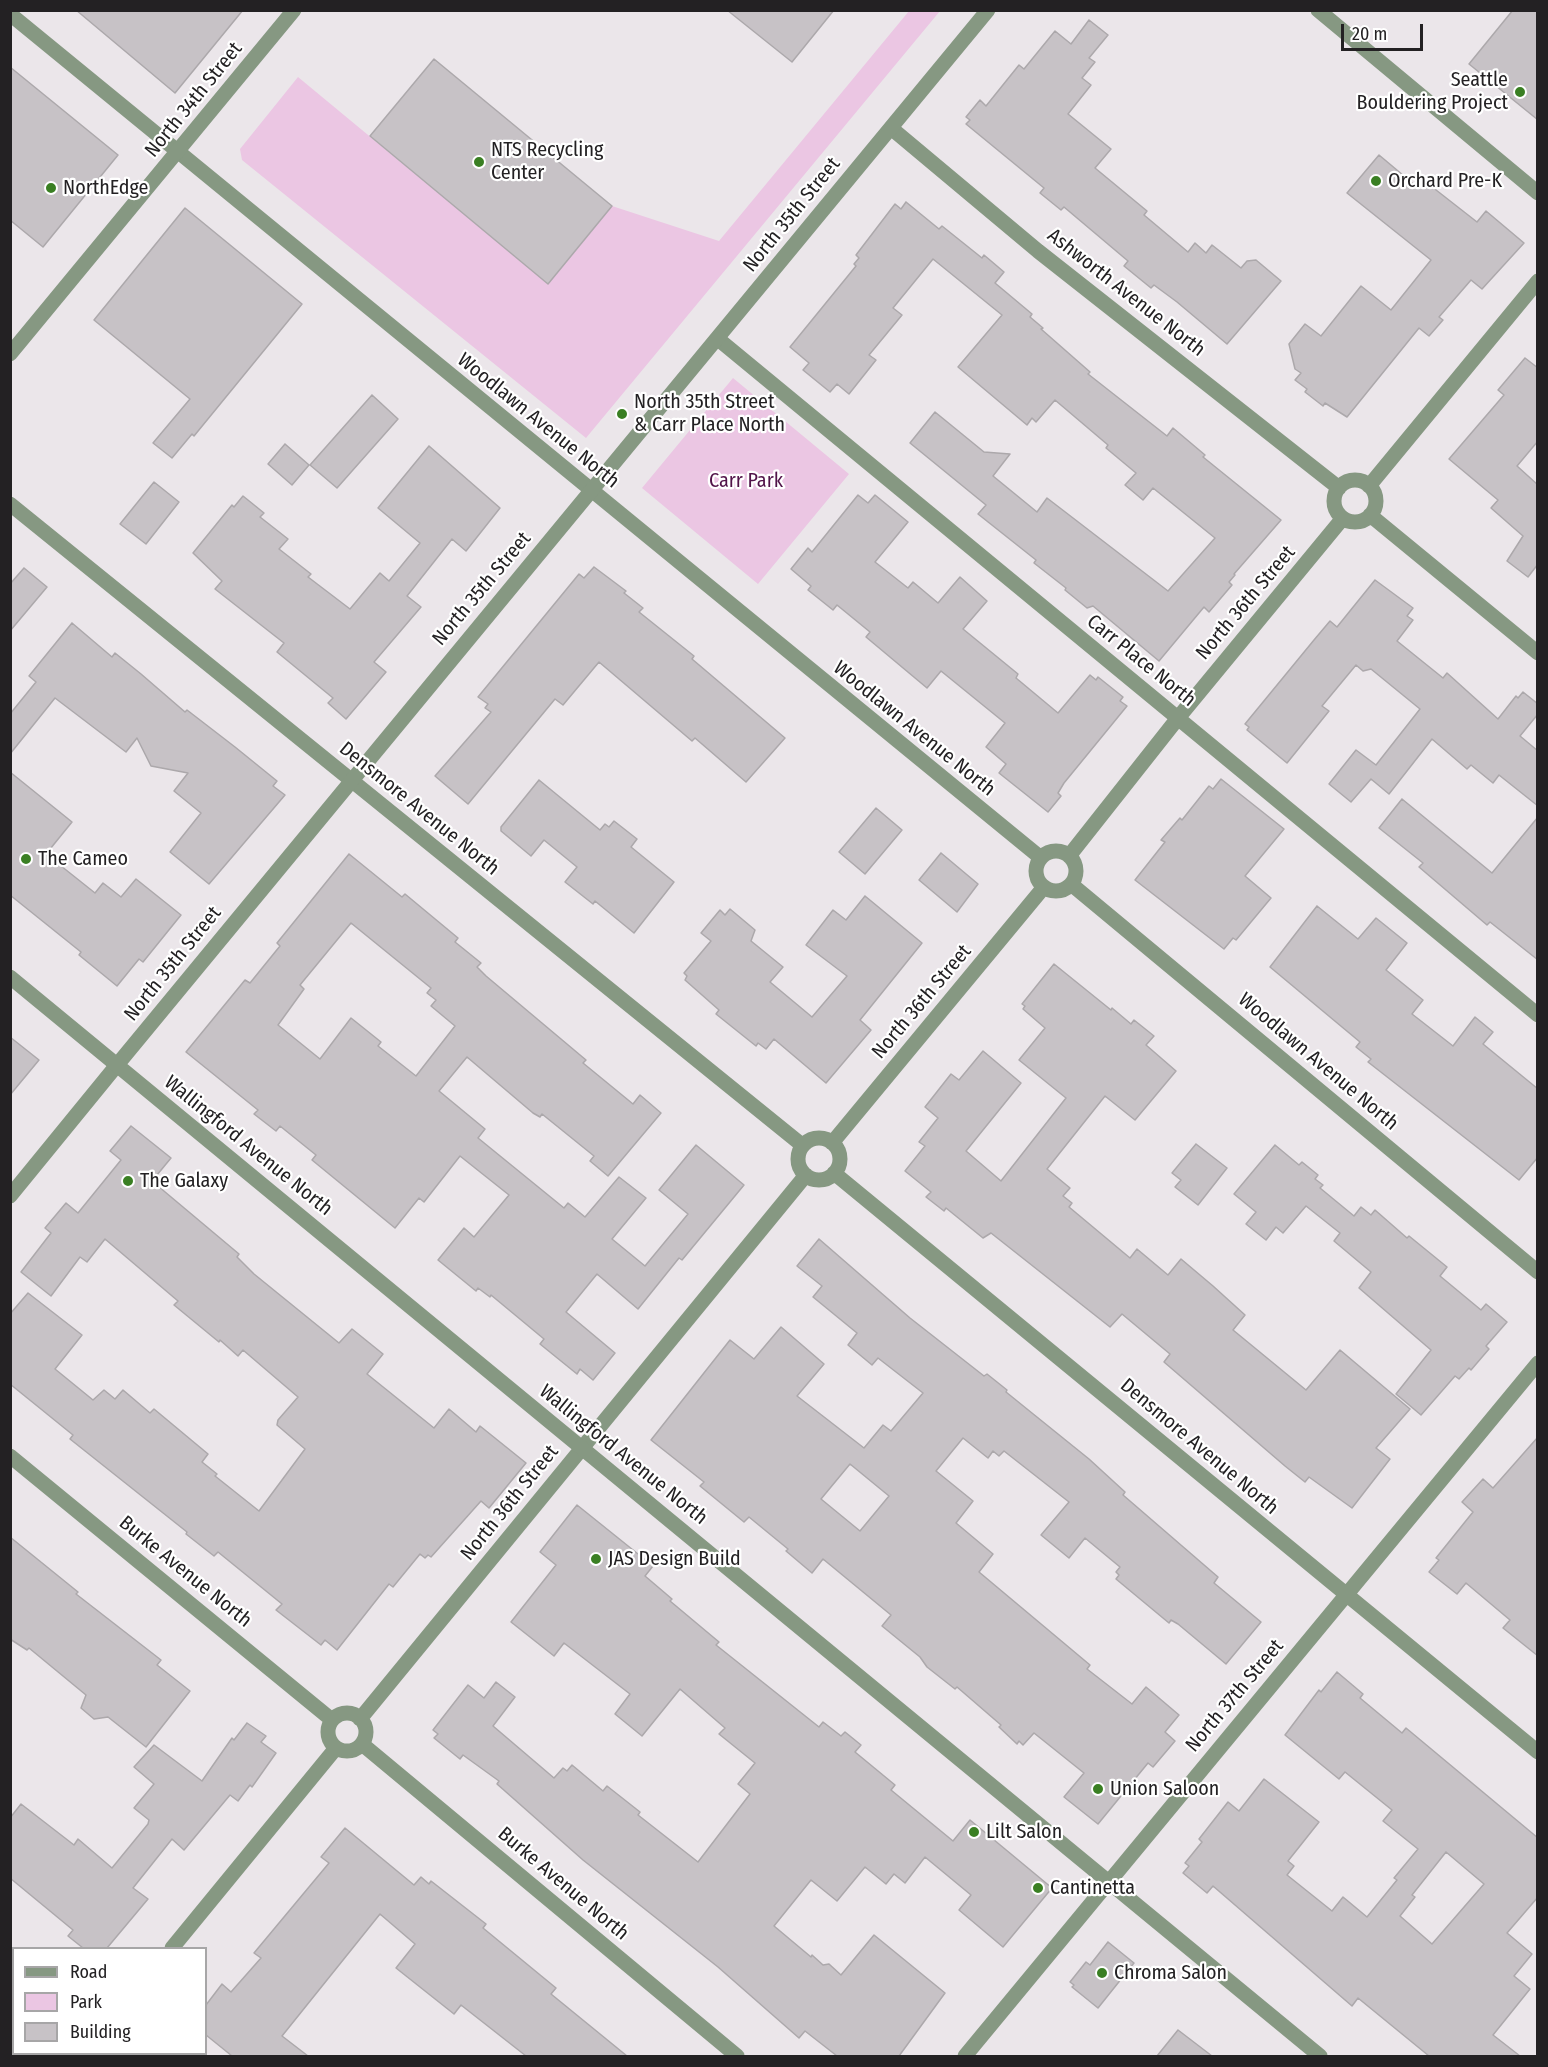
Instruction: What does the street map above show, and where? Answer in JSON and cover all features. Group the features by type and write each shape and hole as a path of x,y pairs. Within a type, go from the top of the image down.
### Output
{"street":[{"name":"North 34th Street","path":"10,354 294,10"},
{"name":"North 35th Street","path":"10,1196 988,10"},
{"path":"1318,10 1538,193"},
{"name":"Woodlawn Avenue North","path":"10,14 1041,858"},
{"name":"Ashworth Avenue North","path":"891,128 1038,250 1339,488"},
{"path":"1369,486 1538,281"},
{"name":"Carr Place North","path":"718,339 1538,1015"},
{"path":"1353,480 1369,486 1376,500 1370,515 1360,521 1343,518 1334,503 1339,488 1353,480"},
{"name":"Densmore Avenue North","path":"10,504 802,1145"},
{"path":"1370,515 1538,653"},
{"name":"North 36th Street","path":"1069,856 1178,718 1343,518"},
{"path":"1057,852 1069,856 1076,868 1071,884 1059,891 1044,887 1036,874 1041,858 1057,852"},
{"name":"Woodlawn Avenue North","path":"1071,884 1538,1272"},
{"name":"North 36th Street","path":"832,1143 1044,887"},
{"name":"Wallingford Avenue North","path":"10,977 1320,2056"},
{"path":"817,1137 832,1143 840,1158 834,1173 817,1180 806,1175 798,1161 802,1145 817,1137"},
{"name":"Densmore Avenue North","path":"834,1173 1538,1752"},
{"name":"North 36th Street","path":"360,1719 806,1175"},
{"name":"North 37th Street","path":"965,2056 1538,1363"},
{"name":"Burke Avenue North","path":"10,1456 333,1720"},
{"path":"346,1713 360,1719 366,1732 362,1744 351,1751 336,1748 328,1734 333,1720 346,1713"},
{"name":"Burke Avenue North","path":"362,1744 737,2056"},
{"path":"173,1947 336,1748"}],"green space":[{"path":"909,11 940,11 586,438 242,160 240,149 298,77 548,284 612,206 719,241"},
{"name":"Carr Park","path":"733,378 849,474 758,584 642,488"}],"building":[{"path":"76,10 243,10 175,93"},
{"path":"727,10 834,10 792,62"},
{"name":"Seattle Bouldering Project","path":"1513,10 1538,10 1538,120 1469,64"},
{"path":"1089,20 1108,35 1089,58 1095,62 1082,78 1091,85 1068,114 1111,149 1095,168 1147,211 1144,215 1188,252 1195,243 1206,253 1212,245 1241,268 1247,261 1256,260 1281,281 1227,344 1177,302 1154,285 1151,288 1124,266 1128,261 1064,207 1061,210 1040,193 1044,188 966,124 970,120 966,117 980,100 986,106 1019,65 1024,69 1055,31 1071,44"},
{"name":"NTS Recycling Center","path":"434,59 612,206 548,284 370,136"},
{"name":"NorthEdge","path":"10,67 118,155 43,247 10,220"},
{"path":"1379,155 1416,186 1422,179 1477,222 1486,211 1524,243 1482,289 1471,280 1439,317 1443,320 1429,336 1419,328 1347,417 1325,403 1323,406 1305,392 1307,389 1295,380 1301,373 1295,369 1289,344 1305,324 1321,336 1361,286 1391,310 1431,260 1347,193"},
{"path":"906,202 939,229 942,226 982,258 984,255 1004,272 995,283 1032,314 1030,317 1043,328 1041,329 1090,372 1088,374 1167,436 1173,428 1205,455 1203,457 1281,520 1234,574 1229,582 1232,585 1209,612 1204,607 1159,661 1093,606 1087,608 1034,563 1036,560 978,514 986,505 910,443 935,412 984,452 1010,454 993,476 1037,512 1047,498 1168,591 1215,538 1153,488 1143,500 1125,485 1136,473 1106,448 1108,445 1055,400 1036,422 1032,418 1027,425 958,367 1002,315 933,259 893,308 902,315 869,355 876,360 849,394 837,384 830,392 803,370 809,363 790,347 856,266 854,264 859,258 856,255 895,204 901,209"},
{"path":"185,208 302,304 194,436 192,434 172,458 153,443 190,399 94,320"},
{"path":"1525,358 1538,368 1538,441 1517,466 1538,485 1538,564 1528,577 1507,561 1523,536 1491,508 1498,500 1449,459 1504,395 1498,390"},
{"path":"372,395 398,419 337,488 310,465"},
{"path":"285,444 309,465 292,485 268,464"},
{"path":"429,446 500,508 466,551 452,539 407,596 421,607 374,662 386,672 346,719 328,703 333,698 277,652 284,643 215,589 222,581 193,553 232,505 234,507 243,496 264,513 260,517 288,539 279,549 311,574 308,577 350,609 380,573 389,581 420,543 378,508"},
{"path":"154,482 179,502 146,544 120,524"},
{"path":"858,495 868,503 875,495 908,522 875,562 908,588 913,582 938,603 960,577 987,601 963,629 1018,674 1016,678 1058,713 1090,675 1096,680 1098,677 1123,697 1120,701 1127,706 1064,783 1058,793 1061,796 1048,812 999,773 1006,764 986,747 1005,723 941,671 927,688 866,637 870,632 837,605 833,610 808,590 811,586 791,569 808,548 812,552"},
{"path":"594,567 626,591 624,593 643,608 639,612 694,656 692,659 785,738 746,782 695,738 692,741 599,662 563,705 555,699 468,804 435,776 491,712 485,708 488,704 478,697 579,574 584,578"},
{"path":"24,568 47,587 10,631 10,584"},
{"path":"1375,580 1413,608 1407,616 1413,620 1397,641 1443,678 1447,673 1498,719 1516,696 1518,698 1523,692 1538,704 1538,714 1520,736 1538,751 1538,806 1499,775 1493,783 1471,765 1467,769 1432,739 1389,794 1371,779 1351,802 1329,784 1356,750 1376,765 1420,709 1371,669 1363,671 1356,665 1322,706 1329,711 1287,763 1247,730 1249,727 1245,724 1330,621 1337,627"},
{"path":"72,623 112,657 115,653 185,712 187,710 235,747 277,781 273,786 285,795 209,884 170,852 201,813 174,791 188,773 151,766 137,738 126,752 55,698 10,754 10,714 36,682 29,676"},
{"path":"10,772 72,822 46,854 95,893 103,883 121,897 136,879 181,915 143,962 139,959 117,986 79,955 81,952 10,895"},
{"path":"1221,779 1284,829 1245,876 1271,898 1236,940 1233,938 1224,949 1135,880 1165,842 1161,840 1180,818 1182,820 1209,786 1213,789"},
{"path":"539,780 600,830 605,824 609,827 614,821 637,839 631,847 674,882 634,933 595,901 593,904 565,882 577,867 544,840 531,856 501,831 501,827"},
{"path":"1402,799 1492,873 1538,817 1538,960 1490,922 1487,925 1419,867 1423,863 1379,828"},
{"path":"876,808 902,830 865,874 839,852"},
{"path":"941,853 978,884 957,912 919,880"},
{"path":"349,854 402,897 405,894 458,938 455,942 481,963 477,967 486,976 586,1060 583,1063 633,1104 640,1095 661,1113 608,1176 590,1161 594,1156 542,1114 540,1117 533,1113 467,1057 439,1091 485,1129 478,1138 564,1208 568,1203 585,1217 619,1177 646,1198 612,1239 645,1266 688,1214 659,1190 696,1145 744,1185 682,1260 679,1258 638,1309 597,1274 566,1312 615,1353 593,1380 580,1369 577,1374 540,1344 544,1339 491,1295 490,1297 478,1288 476,1291 438,1260 464,1228 474,1237 509,1195 460,1156 424,1202 419,1198 395,1228 312,1160 316,1155 280,1126 276,1131 254,1114 258,1110 186,1052 245,980 250,983 280,946 277,943","holes":["351,923 431,988 427,993 436,1000 431,1006 455,1026 416,1076 378,1046 381,1042 351,1018 320,1059 278,1025 304,989 300,985"]},
{"path":"865,896 922,943 860,1020 871,1030 826,1083 774,1039 766,1049 758,1043 756,1046 716,1014 719,1010 685,980 687,976 684,973 711,941 701,933 720,910 725,915 730,909 755,930 751,941 783,967 770,982 812,1017 847,976 806,945 833,910 846,920"},
{"path":"1317,906 1358,939 1376,918 1407,943 1386,970 1423,1000 1412,1014 1453,1046 1475,1017 1493,1032 1483,1044 1538,1089 1538,1157 1519,1180 1368,1062 1371,1059 1356,1047 1360,1042 1270,967"},
{"path":"1054,964 1111,1010 1112,1008 1131,1024 1134,1020 1154,1036 1146,1045 1176,1071 1135,1120 1105,1096 1047,1169 1070,1188 1063,1196 1072,1203 1069,1207 1130,1258 1137,1249 1168,1275 1181,1259 1213,1286 1245,1315 1233,1330 1306,1390 1340,1350 1410,1409 1376,1448 1390,1459 1352,1508 1309,1477 1305,1482 1285,1466 1164,1362 1170,1354 1122,1314 1110,1327 991,1233 983,1238 946,1208 944,1211 926,1197 931,1192 905,1171 925,1146 919,1142 938,1118 925,1107 951,1074 959,1080 983,1051 1021,1083 966,1151 1001,1181 1066,1098 1019,1060 1045,1028 1023,1009 1025,1006 1022,1004"},
{"path":"10,1037 39,1060 10,1095"},
{"path":"131,1126 171,1158 152,1181 239,1254 237,1257 254,1274 339,1343 352,1329 383,1354 367,1374 434,1428 449,1409 476,1432 480,1426 526,1463 489,1508 481,1501 431,1557 428,1555 425,1558 420,1554 393,1587 389,1584 337,1650 325,1640 321,1645 276,1610 282,1604 218,1552 214,1556 186,1534 187,1532 70,1439 73,1435 10,1384 10,1314 28,1293 82,1335 55,1369 93,1400 104,1390 115,1399 123,1390 150,1413 154,1409 208,1454 202,1462 217,1474 215,1476 259,1511 305,1449 277,1425 278,1420 298,1397 243,1350 238,1356 220,1340 219,1342 174,1305 178,1301 105,1239 87,1262 80,1257 51,1296 21,1272 51,1233 45,1228 66,1203 78,1213 121,1160 110,1151"},
{"path":"1196,1144 1227,1168 1198,1205 1175,1187 1181,1180 1172,1173"},
{"path":"1275,1145 1299,1165 1302,1162 1318,1175 1315,1179 1323,1185 1320,1188 1354,1216 1361,1207 1371,1215 1375,1210 1407,1238 1409,1236 1447,1267 1440,1276 1481,1310 1486,1304 1507,1322 1486,1346 1489,1349 1471,1370 1469,1368 1459,1379 1455,1376 1421,1415 1396,1394 1431,1350 1359,1288 1371,1272 1334,1241 1340,1233 1306,1206 1283,1233 1276,1227 1266,1240 1246,1224 1256,1212 1234,1194"},
{"path":"819,1239 910,1318 984,1376 987,1374 1089,1459 1125,1492 1123,1495 1218,1577 1214,1583 1261,1622 1226,1664 1178,1624 1171,1620 1169,1623 1116,1579 1119,1575 1116,1572 1120,1567 1085,1538 1069,1558 1041,1535 1069,1502 1004,1451 999,1456 993,1451 988,1458 963,1438 936,1471 973,1501 956,1523 993,1554 979,1572 1090,1665 1087,1669 1132,1704 1146,1687 1179,1715 1165,1732 1175,1741 1153,1767 1148,1763 1098,1824 1064,1797 1084,1773 1034,1733 1023,1745 1019,1741 1017,1744 999,1727 1001,1725 957,1687 955,1689 927,1667 920,1657 882,1626 891,1615 823,1559 812,1573 786,1551 788,1549 749,1517 744,1522 700,1486 704,1482 651,1440 730,1340 754,1359 781,1327 824,1364 797,1396 864,1448 883,1425 891,1431 923,1393 878,1358 872,1365 848,1345 857,1333 813,1297 822,1286 797,1266","holes":["850,1464 889,1496 860,1531 821,1499"]},
{"path":"1538,1437 1538,1656 1503,1628 1510,1620 1466,1583 1457,1594 1429,1572 1439,1560 1436,1558 1473,1512 1462,1502 1483,1479 1493,1488"},
{"path":"577,1505 653,1566 645,1576 672,1599 670,1601 719,1642 716,1645 819,1727 823,1722 841,1736 845,1732 861,1745 855,1752 895,1785 891,1790 953,1841 970,1820 1052,1888 1003,1947 959,1910 971,1895 925,1857 905,1883 894,1874 886,1884 865,1867 837,1901 811,1880 774,1926 811,1957 812,1955 823,1965 829,1964 841,1975 874,1935 945,1993 899,2056 837,2056 805,2031 799,2038 718,1967 583,1860 497,1784 499,1781 463,1755 460,1759 434,1738 438,1734 433,1730 468,1685 484,1698 496,1682 515,1697 493,1726 554,1778 563,1768 567,1771 572,1765 603,1791 607,1786 640,1812 638,1815 698,1862 750,1794 738,1784 755,1763 719,1734 725,1728 680,1689 642,1736 615,1714 630,1694 564,1643 554,1656 511,1622 556,1565 540,1552"},
{"path":"10,1537 78,1592 76,1594 161,1660 157,1665 190,1691 146,1747 108,1717 94,1719 81,1708 86,1695 29,1648 27,1650 10,1639"},
{"path":"1337,1672 1363,1694 1360,1698 1402,1733 1406,1728 1538,1838 1538,1897 1507,1933 1532,1954 1514,1976 1530,1989 1493,2035 1520,2056 1429,2056 1358,1998 1352,2006 1213,1886 1207,1893 1183,1873 1189,1866 1185,1863 1202,1842 1199,1839 1228,1802 1239,1811 1264,1779 1319,1822 1288,1861 1294,1866 1287,1875 1332,1911 1343,1897 1367,1917 1397,1880 1394,1878 1418,1849 1383,1821 1392,1810 1345,1772 1339,1779 1285,1735 1319,1690 1321,1692","holes":["1446,1852 1484,1884 1432,1944 1400,1916 1415,1897 1412,1895"]},
{"path":"247,1723 266,1736 261,1742 276,1753 252,1787 250,1785 238,1801 230,1795 184,1850 172,1839 133,1888 148,1899 108,1947 82,1947 68,1936 73,1930 10,1878 10,1818 21,1804 74,1845 78,1839 112,1868 148,1824 149,1820 134,1808 154,1784 134,1767 154,1745 202,1781 232,1738 234,1740"},
{"path":"345,1828 414,1885 421,1877 429,1884 431,1881 486,1924 483,1928 556,1988 551,1994 627,2056 526,2056 461,2005 454,2014 396,1968 415,1944 380,1914 282,2036 308,2056 232,2056 207,2036 207,2004 222,1984 231,1992 261,1958 254,1953 329,1863 321,1857"},
{"name":"Chroma Salon","path":"1108,1942 1134,1963 1098,2008 1072,1987 1074,1985 1070,1982 1086,1962 1090,1965"},
{"path":"1178,2030 1212,2056 1157,2056"}],"place":[{"name":"Seattle Bouldering Project","path":"1520,92"},
{"name":"NTS Recycling Center","path":"479,162"},
{"name":"Orchard Pre-K","path":"1376,181"},
{"name":"NorthEdge","path":"51,188"},
{"name":"North 35th Street & Carr Place North","path":"622,414"},
{"name":"The Cameo","path":"26,859"},
{"name":"The Galaxy","path":"128,1181"},
{"name":"JAS Design Build","path":"596,1559"},
{"name":"Union Saloon","path":"1098,1789"},
{"name":"Lilt Salon","path":"974,1832"},
{"name":"Cantinetta","path":"1038,1888"},
{"name":"Chroma Salon","path":"1102,1973"}]}
